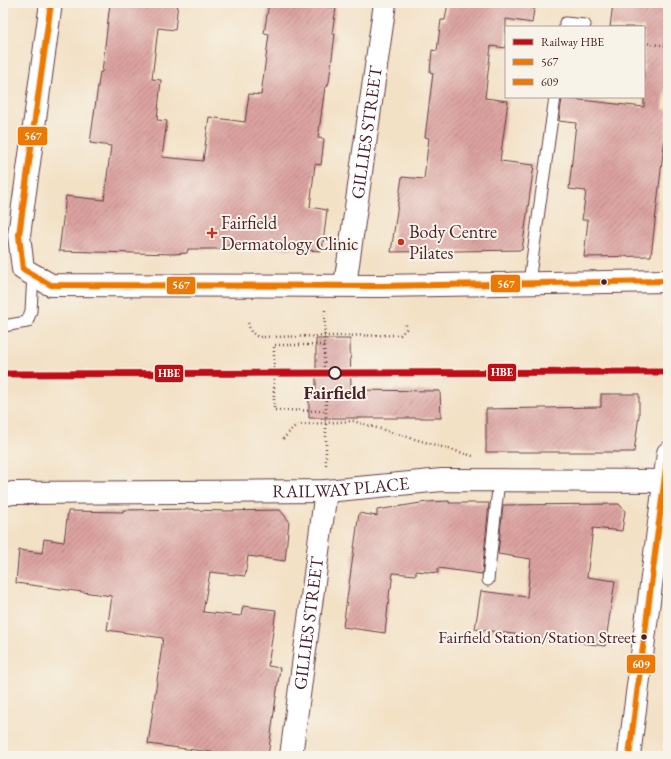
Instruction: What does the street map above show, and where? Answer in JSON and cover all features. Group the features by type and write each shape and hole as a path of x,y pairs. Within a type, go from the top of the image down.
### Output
{"street":[{"path":"51,3 11,232 28,272 51,285 346,285 668,281"},
{"name":"GILLIES STREET","path":"346,285 385,3"},
{"path":"629,756 666,481 668,453"},
{"name":"RAILWAY PLACE","path":"8,494 326,491 442,480 666,481"},
{"name":"GILLIES STREET","path":"291,756 326,491"}],"lane":[{"path":"565,26 565,23 585,25"},
{"path":"528,282 555,98"},
{"path":"3,326 27,322 31,311 28,272"},
{"path":"488,580 499,480"}],"path":[{"path":"645,43 668,46"},
{"path":"248,323 251,332 258,337 400,335 406,329 406,322"},
{"path":"324,324 324,367"},
{"path":"324,345 274,345 274,410 326,411"},
{"path":"326,392 326,468"},
{"path":"283,439 296,425 353,421 477,458"}],"building":[{"path":"110,3 178,3 175,30 158,28 152,79 161,80 157,120 167,121 162,157 203,161 209,117 245,122 249,94 261,95 269,34 264,33 269,3 304,3 336,8 332,34 335,34 329,82 327,87 325,87 318,138 324,139 321,165 315,164 310,207 327,210 322,251 224,245 223,249 188,249 187,253 173,254 59,251 66,196 104,200 111,146 90,143 100,72 102,72"},
{"path":"448,3 535,3 532,23 506,19 505,48 491,46 485,98 508,101 500,161 534,165 522,250 391,252 402,177 424,179 429,138 425,137 433,73 430,72 432,50 437,51 441,20 445,20"},
{"path":"613,3 668,3 668,66 663,109 668,110 651,256 584,257 588,220 582,220 586,191 569,189 576,123 559,121 562,98 644,107 645,26 610,26"},
{"path":"316,339 350,339 351,390 440,391 441,418 309,418 309,390 316,390"},
{"path":"601,394 639,394 639,415 634,452 486,452 486,409 601,407"},
{"path":"449,501 449,503 489,503 482,574 438,568 438,573 416,571 416,575 393,573 385,633 343,627 359,513 377,516 377,510 427,502"},
{"path":"619,504 625,511 622,531 593,528 587,577 615,581 605,646 475,629 481,591 527,597 531,559 498,554 503,505"},
{"path":"194,509 225,511 280,510 289,521 285,561 248,556 245,576 210,572 203,612 241,616 243,606 276,610 268,666 280,668 268,756 242,756 148,744 163,638 107,630 112,596 16,583 19,550 42,553 44,539 64,542 68,511 123,512 123,510"}],"rail line":[{"name":"HBE","path":"3,374 668,372"}],"transit line":[{"name":"567","path":"23,269 19,235 51,3"},
{"name":"567","path":"23,269 51,285 380,286 668,281"},
{"name":"609","path":"629,756 668,453"}],"place":[{"name":"Fairfield Dermatology Clinic","path":"212,233"},
{"name":"Body Centre Pilates","path":"401,242"},
{"name":"Fairfield","path":"335,373"},
{"name":"Fairfield Station/Station Street","path":"644,637"}]}
